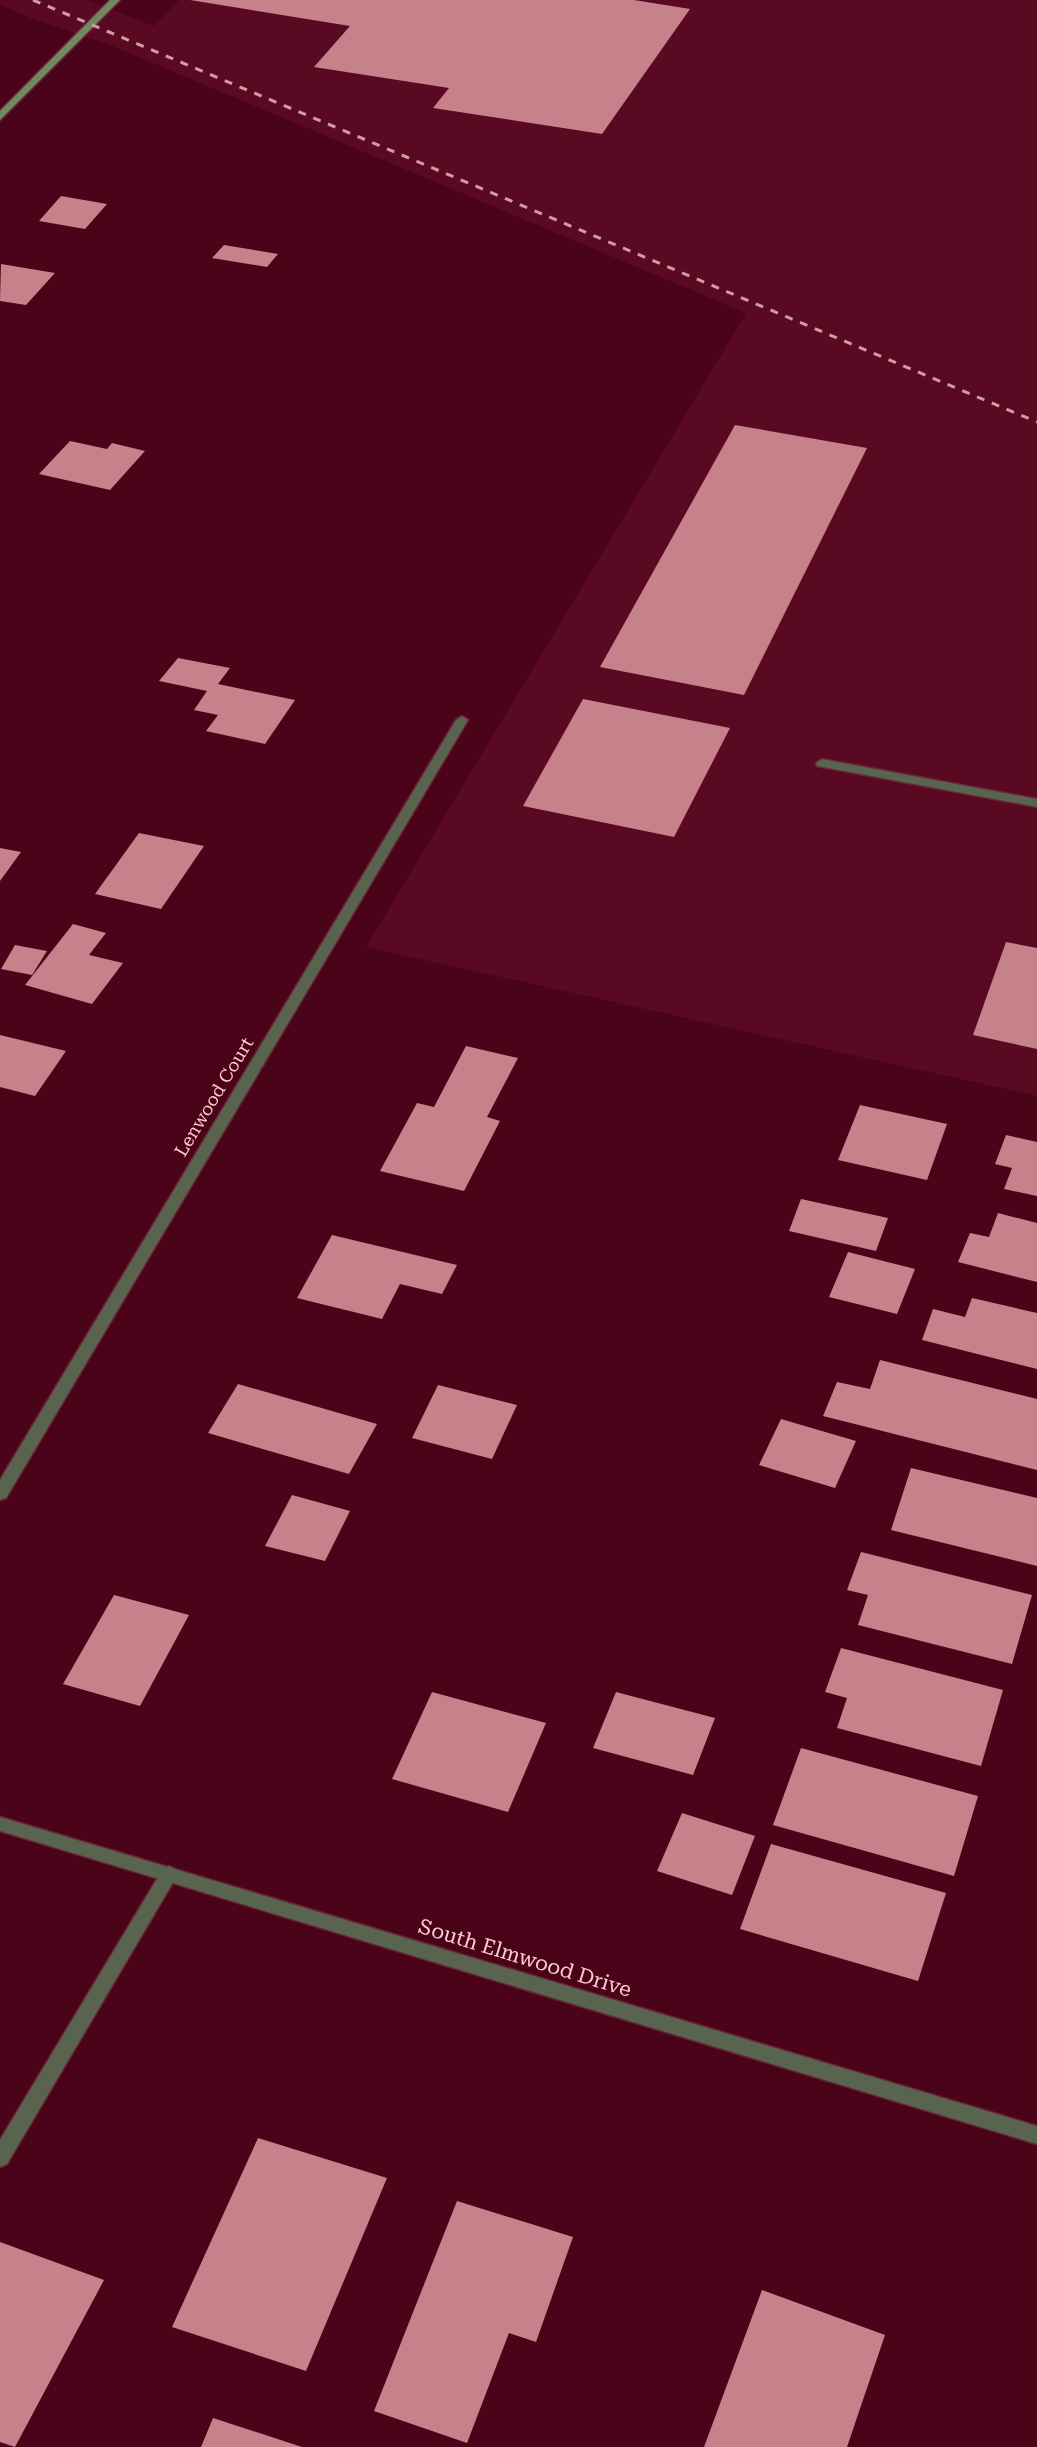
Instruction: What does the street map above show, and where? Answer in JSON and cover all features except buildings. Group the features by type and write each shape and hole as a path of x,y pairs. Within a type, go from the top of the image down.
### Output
{"street":[{"path":"0,117 116,0"},
{"name":"Lenwood Court","path":"0,1494 462,720"},
{"path":"822,763 1037,803"},
{"name":"South Elmwood Drive","path":"0,1824 1037,2135"},
{"path":"0,2158 169,1874"}],"shaded area":[{"path":"0,0 87,0 154,26 179,0 1037,0 1037,1096 366,947 746,313 110,45 0,5"}],"railway":[{"path":"33,0 1037,422"}]}
